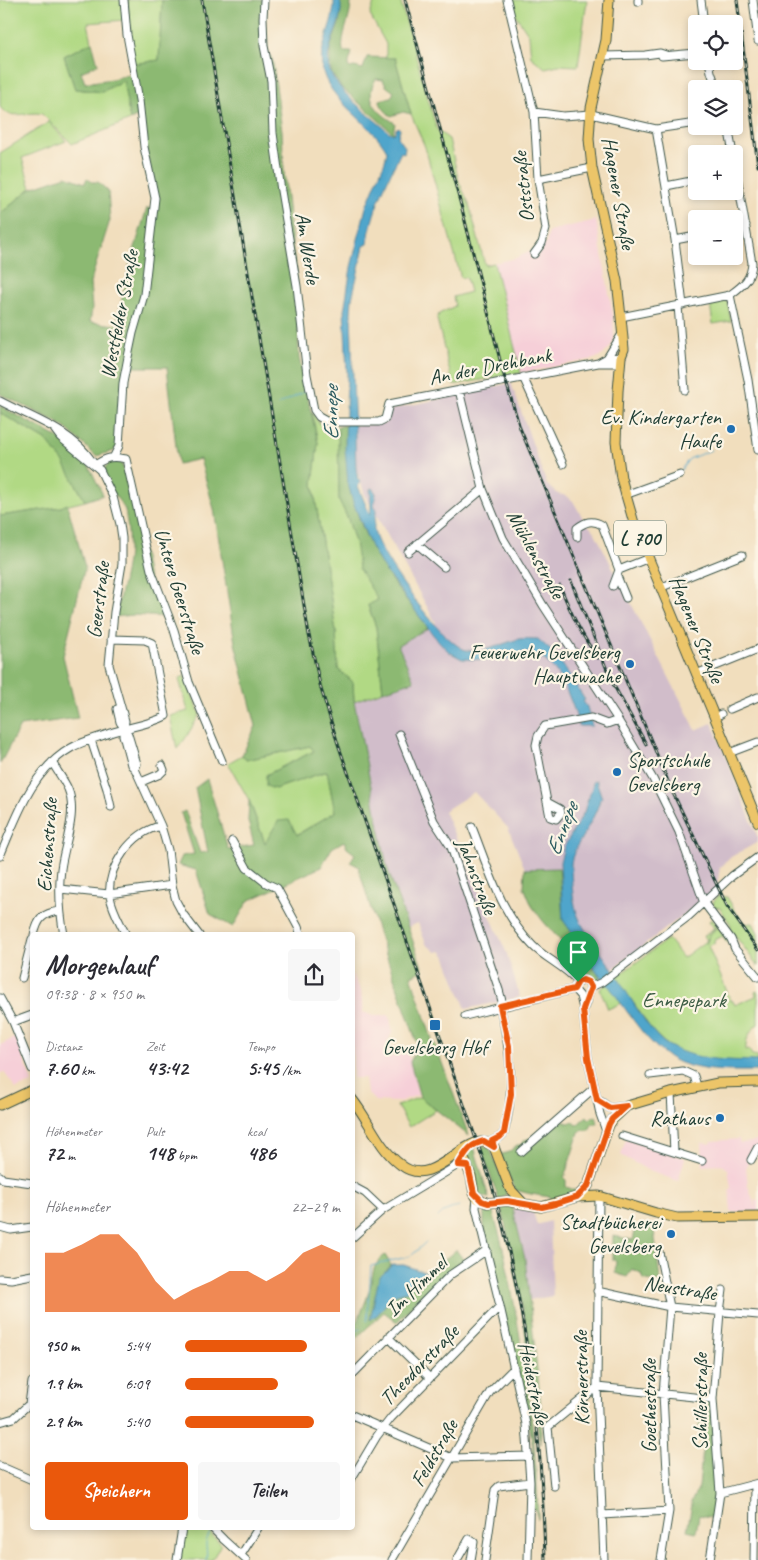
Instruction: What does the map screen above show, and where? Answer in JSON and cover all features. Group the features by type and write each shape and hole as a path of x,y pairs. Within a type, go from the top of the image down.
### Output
{"main road":[{"name":"Hagener Straße","path":"609,0 604,56 591,114 589,139 592,168 615,269 624,349 621,360 615,431 618,462 625,495 634,523 696,674 718,715 729,753 758,822"},
{"path":"577,1197 588,1186 606,1131 612,1119 627,1106 697,1086 758,1082"},
{"path":"0,1104 30,1091"},
{"path":"355,1104 388,1153 404,1168 415,1172 430,1171 459,1156 462,1150 484,1141 493,1144 510,1189 522,1202"},
{"path":"459,1156 468,1166 472,1189 477,1198 488,1203 501,1200 508,1196 510,1189"},
{"path":"588,1186 590,1191 599,1196 677,1218 758,1216"},
{"path":"501,1200 522,1202 542,1207 577,1197 599,1196"}],"street":[{"name":"Westfelder Straße","path":"114,456 119,446 123,383 133,332 144,295 155,198 144,146 139,100 127,35 124,0"},
{"name":"Am Werde","path":"264,0 262,18 264,46 271,80 273,133 297,286 307,374 316,414 328,422 357,423 383,420 385,419 389,404"},
{"name":"Oststraße","path":"508,0 534,112 538,179 545,234 542,243 534,254"},
{"path":"701,0 703,15"},
{"path":"753,0 758,42"},
{"path":"604,56 655,57 688,54"},
{"path":"534,112 563,116 591,114 656,129 688,124"},
{"path":"656,129 675,240 681,305 684,390"},
{"path":"538,179 592,168"},
{"path":"666,186 688,182"},
{"path":"621,317 730,295 743,284 752,274 752,262 741,200"},
{"path":"675,240 688,238"},
{"path":"730,295 748,380 758,450"},
{"name":"An der Drehbank","path":"598,363 606,358 622,334"},
{"name":"An der Drehbank","path":"606,358 621,360"},
{"name":"An der Drehbank","path":"389,404 621,360"},
{"path":"523,378 563,464"},
{"name":"Mühlenstraße","path":"459,390 483,489 503,538 653,779 679,832 704,903 721,924 735,949 758,977"},
{"path":"0,402 54,429 60,437 95,465 104,459 114,456"},
{"name":"Untere Geerstraße","path":"114,456 126,459 151,570 174,630 189,682 222,761"},
{"name":"Geerstraße","path":"95,465 104,477 121,531 122,564 114,612 109,665 124,720 124,728 128,734 137,764 135,769 161,826 168,850 172,886 178,907 197,932"},
{"path":"625,495 680,475"},
{"path":"408,552 483,489"},
{"path":"577,537 577,528 588,522 593,521 602,525 626,598"},
{"path":"417,544 444,566"},
{"path":"662,588 742,555"},
{"path":"613,586 618,573 649,558"},
{"path":"0,856 35,780 52,762 71,748 124,728 163,717 166,713 152,643 146,640 111,639"},
{"path":"696,674 758,649"},
{"path":"730,709 758,697"},
{"path":"547,802 536,745 538,736 545,726 577,719 591,718 607,724 618,720"},
{"name":"Jahnstraße","path":"399,734 434,821 451,846 499,990 509,1046 511,1094 504,1133 493,1144"},
{"path":"91,740 111,807"},
{"path":"729,753 758,742"},
{"name":"Eichenstraße","path":"52,762 68,789 72,805 61,869 60,911 64,932"},
{"path":"141,782 161,773 164,770 162,765"},
{"path":"124,932 116,915 110,894 114,870 128,848 146,832 161,826"},
{"path":"472,827 502,900 518,928 540,953 578,982 586,981 591,987"},
{"path":"232,841 247,868 266,883 277,888 300,932"},
{"path":"606,1131 600,1114 588,1058 583,1009 584,996 591,987 602,982 617,971 704,903 732,876 758,857"},
{"path":"60,889 110,894 172,886"},
{"path":"35,932 40,920 51,912 60,911"},
{"path":"22,978 30,947"},
{"path":"465,1016 574,989 578,982"},
{"path":"574,989 584,996"},
{"path":"0,998 13,1022 30,1064"},
{"path":"13,1022 30,1016"},
{"path":"650,1075 683,1071 694,1076 697,1086"},
{"path":"521,1152 594,1088"},
{"path":"672,1093 674,1152"},
{"path":"597,1100 610,1108 627,1106"},
{"path":"622,1136 702,1161"},
{"path":"751,1160 758,1147"},
{"path":"458,1165 459,1156"},
{"path":"355,1235 383,1210 458,1165 468,1166"},
{"path":"1,1180 30,1183"},
{"path":"355,1188 365,1193 383,1210"},
{"name":"Körnerstraße","path":"599,1196 597,1387 604,1560"},
{"name":"Heidestraße","path":"477,1198 476,1208 526,1424 530,1482 528,1560"},
{"path":"479,1216 488,1203"},
{"path":"0,1227 11,1230 30,1227"},
{"name":"Im Himmel","path":"355,1369 450,1275 487,1250"},
{"name":"Goethestraße","path":"659,1252 670,1307 663,1394 669,1511 661,1560"},
{"path":"0,1278 11,1279 30,1275"},
{"name":"Neustraße","path":"597,1290 670,1307 758,1315"},
{"name":"Schillerstraße","path":"710,1560 720,1492 713,1398 723,1290"},
{"name":"Theodorstraße","path":"355,1473 383,1428 500,1306"},
{"path":"388,1338 430,1378"},
{"name":"Feldstraße","path":"392,1560 490,1392 514,1368"},
{"path":"554,1486 548,1427 597,1387 713,1398"},
{"path":"0,1422 14,1418 29,1404 30,1397"},
{"path":"355,1416 452,1458 529,1456"},
{"path":"0,1466 30,1479"},
{"path":"485,1560 495,1490 499,1486 530,1482"},
{"path":"720,1492 757,1483 754,1560"},
{"path":"602,1515 669,1511"},
{"path":"177,1560 182,1530"},
{"path":"214,1530 244,1558 257,1530"},
{"path":"457,1560 469,1539 474,1542 471,1560"}],"shaded area":[{"path":"596,220 613,315 614,338 611,346 603,355 594,359 521,373 494,263 516,258 546,244 549,231"},
{"path":"511,383 547,485 558,494 567,496 573,501 585,522 594,531 696,730 712,723 758,842 731,857 720,868 716,890 600,979 559,868 525,869 508,828 474,792 444,811 507,954 520,997 466,1009 445,955 441,951 436,952 426,944 418,923 408,927 387,867 354,701 414,681 398,645 436,623 365,495 356,468 355,425 384,424 389,410"},
{"path":"355,980 361,991 363,1012 374,1016 390,1015 392,1033 387,1042 391,1057 408,1052 418,1095 398,1102 375,1101 367,1093 365,1078 355,1078"},
{"path":"16,1037 30,1077 30,1084 16,1089 4,1072 0,1073 0,1045"},
{"path":"626,1139 685,1158 678,1181 649,1171 621,1155"},
{"path":"739,1139 740,1143 758,1140 758,1145 746,1166 748,1186 756,1208 755,1200 758,1201 758,1211 731,1212 729,1189 731,1188 728,1169 722,1165 703,1166 702,1143 711,1144 712,1141"},
{"path":"515,1206 533,1212 537,1225 550,1221 553,1296 529,1300 527,1279 514,1213"}],"green space":[{"path":"0,0 123,0 125,20 88,23 92,42 64,56 75,89 102,92 123,80 130,120 72,144 42,114 14,115 4,111 0,107"},
{"path":"126,0 128,0 133,64"},
{"path":"127,0 162,0 159,60 133,64"},
{"path":"162,0 263,0 262,18 269,58 271,55 273,64 282,131 284,172 297,287 299,358 318,443 313,484 336,632 338,669 353,682 354,701 387,867 423,970 411,976 432,1039 430,1041 435,1044 469,1136 420,1097 410,1062 418,1046 378,932 358,866 350,862 355,854 347,848 344,841 332,848 321,867 248,901 233,927 210,914 196,870 178,865 182,856 194,854 181,813 185,811 200,853 208,852 195,788 207,779 228,849 254,845 248,821 249,800 265,843 278,821 289,820 297,835 335,812 327,771 275,789 266,786 266,775 314,751 310,746 246,760 242,755 256,726 235,643 214,509 200,459 178,464 167,367 124,367 117,446 114,451 96,456 57,422 0,394 0,214 31,188 66,176 85,183 87,178 92,182 98,182 108,191 110,220 90,283 92,309 90,322 116,325 130,264 147,208 155,210 133,64 159,60"},
{"path":"340,0 353,0 342,46 343,52 352,52 348,66 350,68 363,69 367,57 395,58 411,114 403,112 391,116 384,109 380,100 391,97 394,92 386,86 383,80 376,79 371,93 374,105 378,110 395,123 393,133 341,87 332,74 330,48 339,24"},
{"path":"375,0 400,0 437,130 449,139 459,182 469,204 485,265 494,263 521,373 453,385 437,319 439,314 455,306 453,297 470,292 466,277 461,278 425,147 411,114 395,58 386,59 386,44 370,15"},
{"path":"510,0 587,0 578,66 558,65 545,68 531,57 529,35 513,11"},
{"path":"92,42 98,64 81,72 85,83 112,79 133,73 139,116 130,120 123,80 102,92 75,89 64,56"},
{"path":"49,122 66,141 22,158 31,188 0,214 0,153"},
{"path":"727,301 731,321 713,324 710,304"},
{"path":"0,406 57,437 88,464 103,495 85,501 63,461 46,440 0,413"},
{"path":"312,412 319,423 338,427 339,500 348,519 378,601 368,606 376,627 383,691 354,701 353,682 338,669 336,632 313,484 318,443"},
{"path":"0,413 46,440 63,461 85,501 61,507 0,516"},
{"path":"346,425 349,480 364,531 386,572 428,628 398,645 414,681 383,691 376,627 368,605 378,600 359,569 355,542 348,519 339,500 338,427"},
{"path":"112,461 121,463 127,476 147,573 166,617 133,615 115,617 127,559 128,535 125,510 109,486 104,472 106,466"},
{"path":"67,504 85,567 63,656 78,718 20,726 0,764 0,516 61,507"},
{"path":"184,676 200,714 177,749 170,716 188,711 179,679"},
{"path":"310,746 314,751 266,775 275,789 327,771 335,812 296,835 265,843 249,800 228,763 242,755 246,760"},
{"path":"559,868 563,920 580,944 583,952 582,955 599,975 600,979 595,982 591,982 566,947 543,921 532,906 524,887 525,869"},
{"path":"718,896 727,897 743,924 753,923 758,933 758,966 730,929 731,925 720,908 714,907 713,902"},
{"name":"Ennepepark","path":"712,919 718,926 710,932 706,944 711,933 718,927 728,942 726,942 723,936 714,940 715,943 708,946 731,1001 735,1005 756,996 755,992 757,991 758,994 758,1024 749,1036 746,1043 746,1051 749,1050 752,1055 758,1056 758,1061 709,1059 685,1054 674,1049 654,1033 631,999 608,1009 600,989 668,939 683,958 707,940 704,936 714,928 709,921"},
{"path":"420,1097 436,1110 409,1127 397,1106"},
{"path":"587,1116 589,1119 596,1116 598,1124 592,1124 589,1130 579,1132 564,1178 566,1180 566,1187 575,1190 575,1192 568,1194 568,1196 551,1200 550,1197 515,1190 499,1155 509,1152 530,1138 535,1143 561,1120 568,1123 573,1122 577,1125"},
{"path":"480,1145 489,1147 507,1191 505,1196 499,1200"},
{"path":"474,1147 489,1198 478,1195 466,1153"},
{"path":"501,1205 512,1205 525,1259 542,1416 540,1444 521,1300"},
{"path":"491,1207 507,1267 523,1357 533,1438 538,1519 535,1509 533,1509 533,1448 528,1417 484,1227 484,1214"},
{"path":"636,1227 654,1230 660,1280 656,1282 643,1279 641,1273 632,1269 627,1277 615,1273 616,1261 613,1260 613,1236 633,1240"},
{"path":"456,1250 463,1259 417,1300 397,1322 384,1312 355,1339 355,1324 371,1285 373,1272 377,1263 385,1255 391,1265 379,1280 370,1320 378,1314 393,1295 407,1291"},
{"path":"700,1398 712,1399 719,1493 715,1518 699,1515 696,1532 687,1530 691,1502 699,1487 703,1442 699,1427 702,1412"},
{"path":"184,1530 208,1530 221,1544 212,1560 180,1560"}],"water":[{"path":"334,0 340,0 341,10 328,61 332,76 354,102 389,132 394,134 398,127 400,129 398,137 405,147 404,153 401,152 390,174 376,208 368,244 364,246 352,299 356,468 358,480 361,482 358,486 370,515 370,489 372,488 376,493 374,504 376,511 375,534 400,580 443,633 456,644 466,650 479,651 519,639 538,639 557,656 585,700 583,701 587,707 592,726 579,726 571,701 558,675 550,665 539,657 528,653 514,654 511,659 462,659 449,652 434,636 382,566 371,547 353,502 348,484 345,448 347,373 344,311 351,267 366,207 385,161 387,151 371,130 341,101 326,79 321,59 334,9"},
{"path":"596,780 602,798 575,850 571,864 575,905 584,929 644,1019 666,1044 677,1050 699,1057 758,1061 758,1071 704,1069 686,1065 672,1059 649,1040 611,989 582,955 583,951 580,944 563,920 560,862 564,847 584,812 592,782"},
{"path":"392,1265 404,1265 427,1273 407,1291 393,1295 378,1314 370,1320 379,1278"}],"waterway":[{"path":"278,405 306,391"},
{"path":"680,471 689,459 711,450"},
{"path":"438,1217 443,1212 459,1206"},
{"path":"367,1321 371,1266 411,1256 426,1242"},
{"path":"355,1331 360,1329"},
{"path":"206,1560 206,1541 210,1533"}],"railway":[{"path":"202,0 309,635 321,689 338,744 491,1182 504,1228 523,1322 536,1417 545,1560"},
{"path":"405,0 462,209 503,372 520,428 673,793 727,906 758,950"},
{"path":"737,0 758,166"},
{"path":"571,581 612,682 646,744"},
{"path":"560,586 577,624 598,658"}],"place":[{"name":"Ev. Kindergarten Haufe","path":"731,429"},
{"name":"Feuerwehr Gevelsberg Hauptwache","path":"630,664"},
{"name":"Sportschule Gevelsberg","path":"617,772"},
{"name":"Gevelsberg Hbf","path":"435,1025"},
{"name":"Rathaus","path":"720,1118"},
{"name":"Stadtbücherei Gevelsberg","path":"671,1234"}],"route":[{"path":"580,980 586,981 591,987 583,1009 588,1058 597,1100 610,1108 627,1106 609,1124 588,1186 577,1197 542,1207 522,1202 501,1200 488,1203 482,1201 474,1193 468,1166 458,1165 465,1151 471,1146 484,1141 494,1147 492,1141 504,1133 511,1094 509,1046 500,1006 574,989 578,982 580,980"}],"water label":[{"name":"Ennepe","path":"331,413"},
{"name":"Ennepe","path":"562,829"}]}
